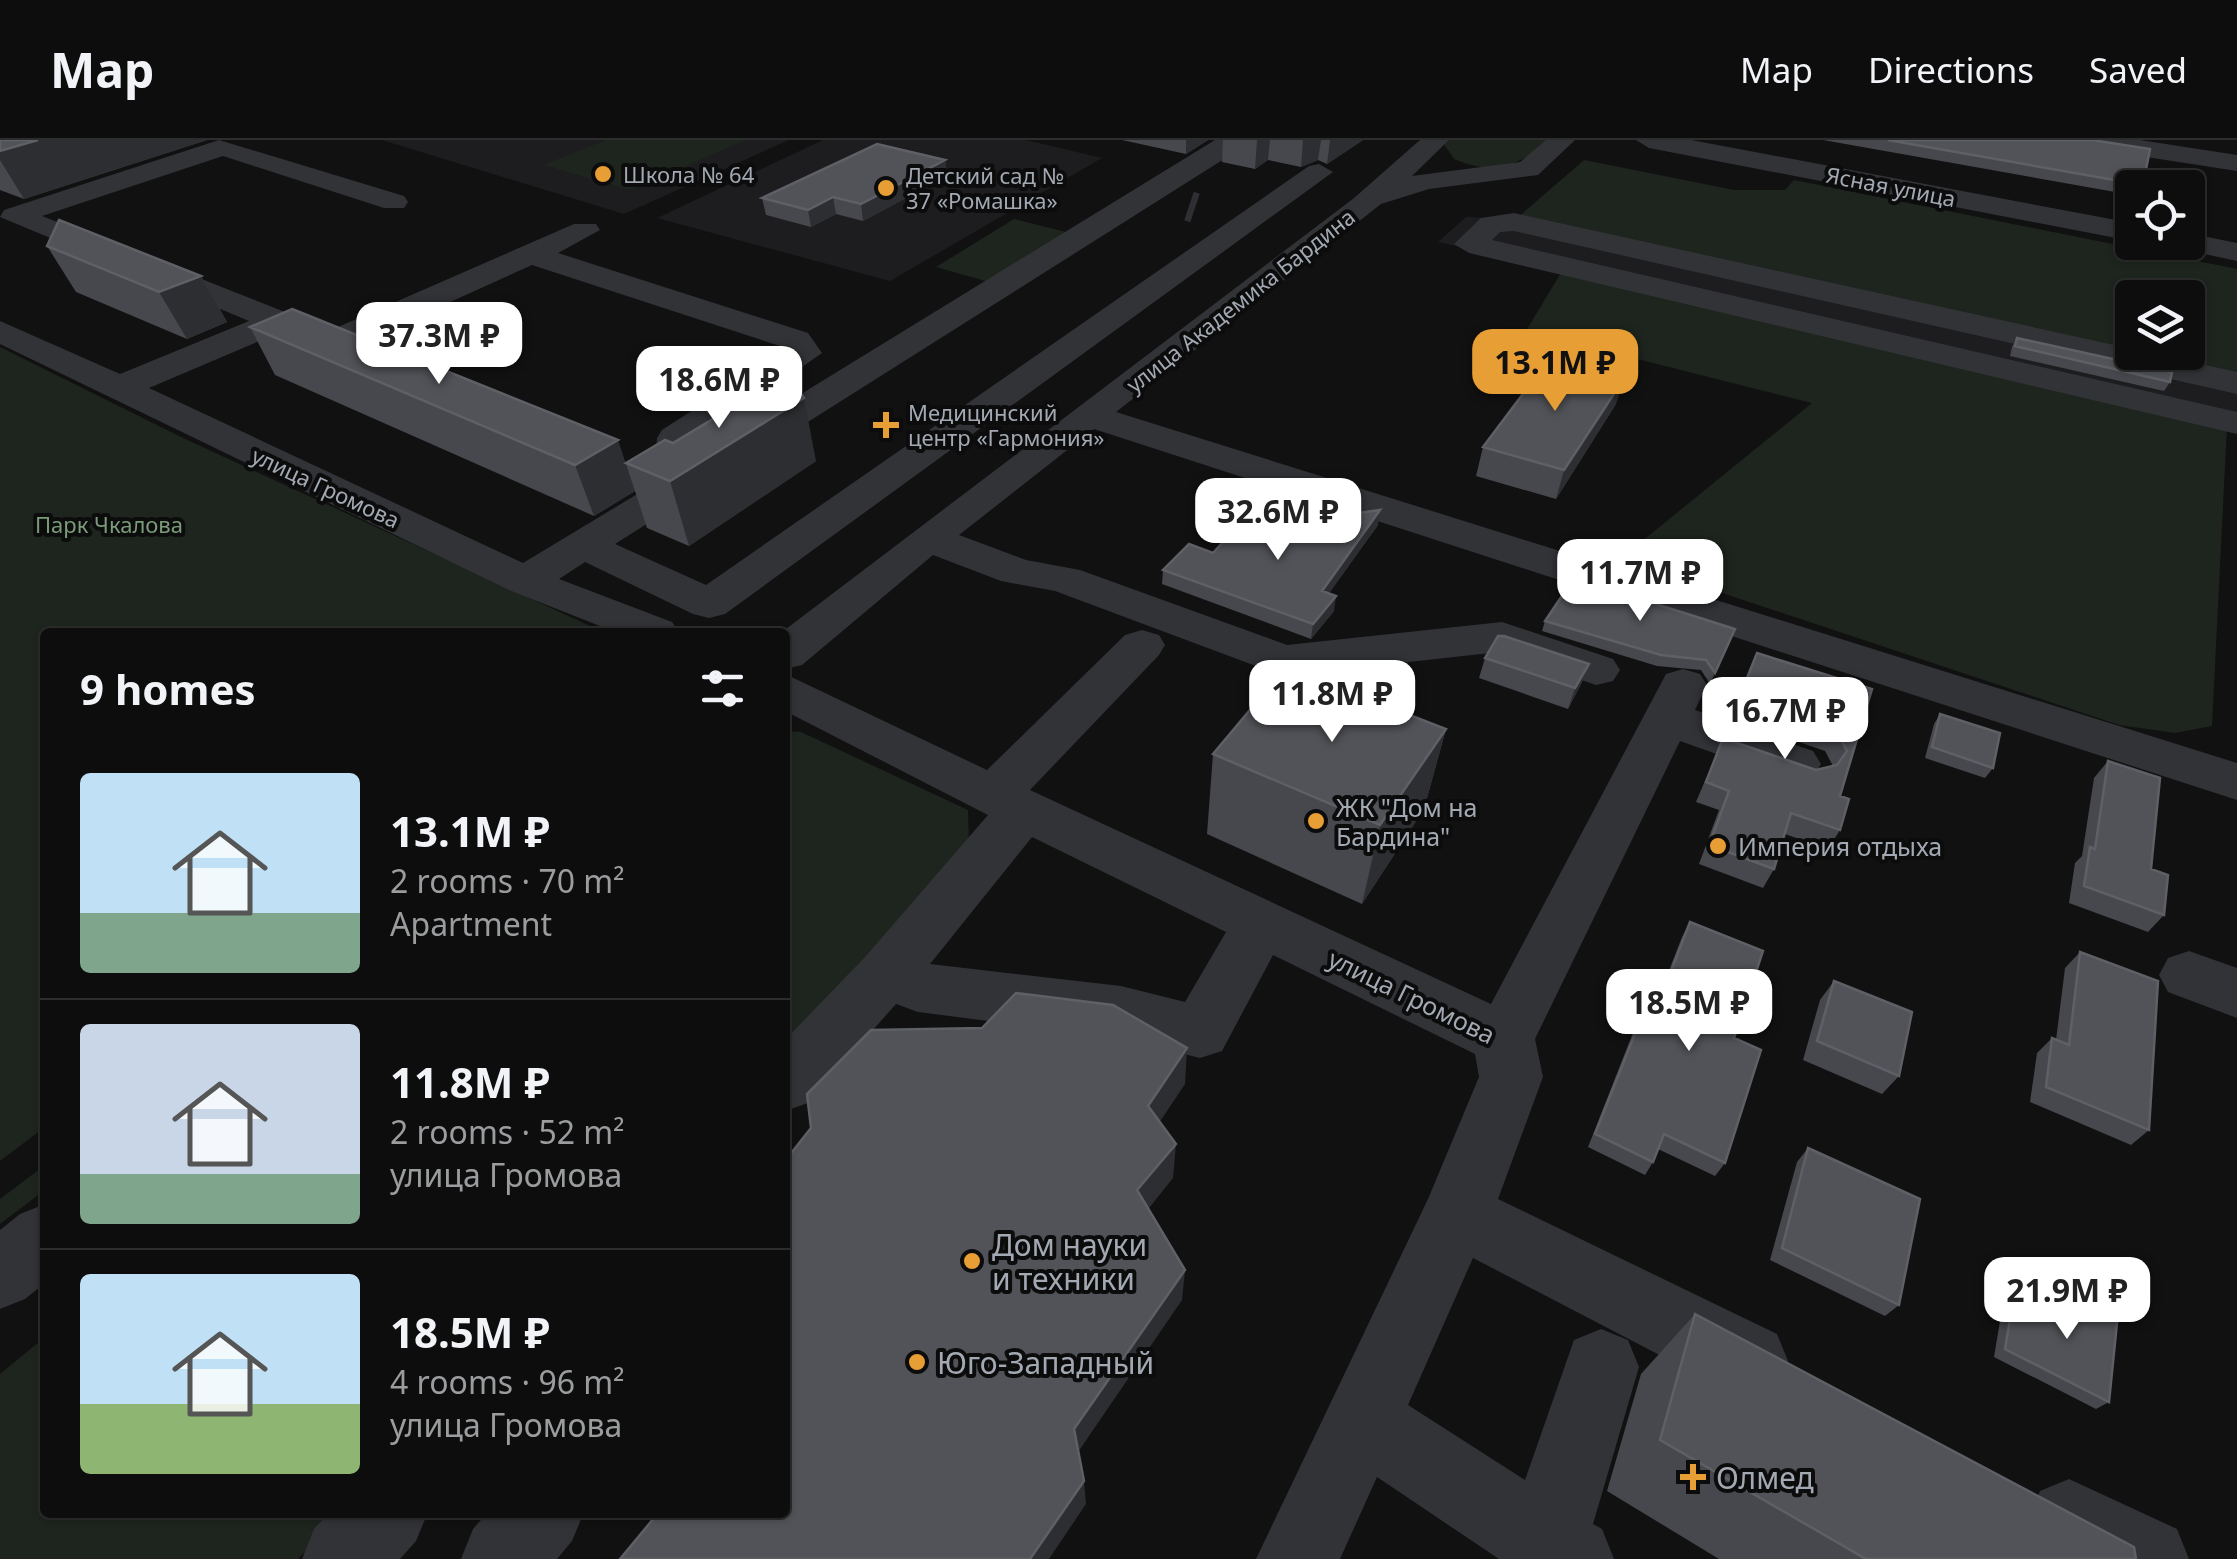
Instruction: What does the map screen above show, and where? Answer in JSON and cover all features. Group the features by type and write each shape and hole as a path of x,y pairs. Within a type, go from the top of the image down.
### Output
{"street":[{"path":"525,581 1234,142 1228,140"},
{"name":"Ясная улица","path":"1649,140 1780,152 2115,228"},
{"path":"2088,140 2237,164"},
{"name":"улица Академика Бардина","path":"790,650 928,538 1364,204 1434,142 1441,158 1454,165 1500,173"},
{"name":"улица Академика Бардина","path":"1364,204 1410,184 1528,169 1562,142"},
{"path":"119,388 278,320 14,216 223,147 394,202"},
{"path":"2179,170 2181,155"},
{"path":"583,545 709,604 1318,172"},
{"path":"1146,196 1250,221"},
{"path":"399,376 325,345 585,230"},
{"path":"1486,232 1468,244 2237,402"},
{"path":"2205,245 2237,252"},
{"path":"529,254 796,340 804,352 676,438 674,488"},
{"name":"улица Громова","path":"0,331 525,581 646,628"},
{"path":"2184,391 2237,384"},
{"path":"2184,391 2237,423"},
{"path":"1090,416 2237,782"},
{"path":"619,466 674,488"},
{"path":"928,538 1018,572 1064,579 1283,661 1502,637 1596,670"},
{"path":"790,1078 887,973 1016,774 1142,645"},
{"name":"улица Громова","path":"790,692 1016,774 1261,923 1504,1039 1510,1077 1457,1214 1298,1559"},
{"path":"1504,1039 1675,701 1806,768"},
{"path":"887,973 918,987 1122,1012 1200,1032 1261,923"},
{"path":"1457,1214 1810,1391"},
{"path":"0,1274 40,1242"},
{"path":"1362,1420 1559,1550 1601,1367"},
{"path":"2005,1488 2147,1559"},
{"path":"344,1559 382,1518"},
{"path":"503,1559 538,1518"}],"shaded area":[{"name":"Школа № 64","path":"382,140 789,140 624,214"},
{"name":"Детский сад № 37 «Ромашка»","path":"823,140 1026,140 1102,158 890,281 657,218"},
{"path":"1466,217 1516,219 2115,350 2115,370 2205,370 2237,377 2237,428 1438,242"}],"green space":[{"path":"606,140 746,140 630,190 543,165"},
{"path":"1450,140 1550,140 1517,162 1482,167 1454,159 1444,144"},
{"path":"1584,160 1734,190 1785,190 1794,180 2115,244 2115,260 2192,260 2237,269 2237,377 2205,370 2205,280 2115,280 2115,350 1516,219"},
{"path":"1014,219 1066,232 989,282 936,267"},
{"path":"1562,271 2227,426 2212,726 2175,733 2119,725 1620,559 1812,403 1526,331"},
{"name":"Парк Чкалова","path":"0,347 181,437 594,628 40,628 40,1131 0,1161"},
{"path":"790,731 801,732 968,810 969,846 790,1040"},
{"path":"40,1169 40,1194 0,1224 0,1199"},
{"path":"40,1341 40,1518 337,1518 298,1559 0,1559 0,1374"}],"building":[{"path":"0,140 38,140 0,151"},
{"path":"1888,140 2092,140 2150,149 2146,170 2115,170 2115,180"},
{"path":"877,144 945,160 861,204 833,197 808,210 762,198"},
{"path":"59,220 201,276 159,292 47,246"},
{"path":"292,309 618,440 575,465 250,327"},
{"path":"2017,338 2115,359 2115,369 2015,346"},
{"path":"1550,358 1625,377 1564,470 1483,447"},
{"path":"2118,370 2172,372 2170,382"},
{"path":"787,374 804,398 670,481 626,463 665,440 673,443"},
{"path":"1380,510 1322,591 1336,596 1313,624 1163,570 1189,544 1213,553 1233,531"},
{"path":"1574,578 1735,629 1715,673 1706,660 1661,655 1545,621"},
{"path":"1498,636 1589,664 1575,688 1485,658"},
{"path":"1757,653 1872,689 1840,796 1849,799 1840,830 1791,813 1774,869 1709,845 1729,791 1706,782 1723,738 1816,770 1837,765 1847,751 1837,732 1739,698"},
{"path":"1286,667 1446,729 1380,825 1213,754"},
{"path":"1940,714 2000,733 1993,768 1932,747"},
{"path":"2108,761 2160,778 2151,869 2168,875 2164,915 2084,886 2090,847 2095,849"},
{"path":"1690,922 1763,951 1734,1038 1761,1050 1725,1163 1664,1134 1653,1162 1595,1134 1648,1001 1658,1005"},
{"path":"2080,952 2158,981 2149,1130 2046,1087 2052,1038 2069,1045"},
{"path":"1834,981 1912,1012 1899,1076 1817,1041"},
{"name":"Дом науки и техники","path":"1016,993 1113,1005 1187,1048 1148,1106 1176,1144 1137,1190 1185,1270 1074,1429 1084,1481 1030,1559 620,1559 654,1518 790,1518 790,1155 811,1128 807,1094 871,1030 982,1028"},
{"path":"1808,1148 1920,1199 1899,1305 1782,1248"},
{"path":"2071,1290 2118,1313 2109,1402 2005,1349 2014,1295 2068,1321"},
{"path":"1695,1314 2134,1547 2136,1559 1866,1559 1660,1440"}],"tunnel":[{"path":"1189,206 1195,208"}],"place":[{"name":"Школа № 64","path":"603,174"},
{"name":"Детский сад № 37 «Ромашка»","path":"886,188"},
{"name":"Медицинский центр «Гармония»","path":"886,425"},
{"name":"ЖК \"Дом на Бардина\"","path":"1316,821"},
{"name":"Империя отдыха","path":"1718,846"},
{"name":"Дом науки и техники","path":"972,1261"},
{"name":"Юго-Западный","path":"917,1362"},
{"name":"Олмед","path":"1693,1477"}]}
